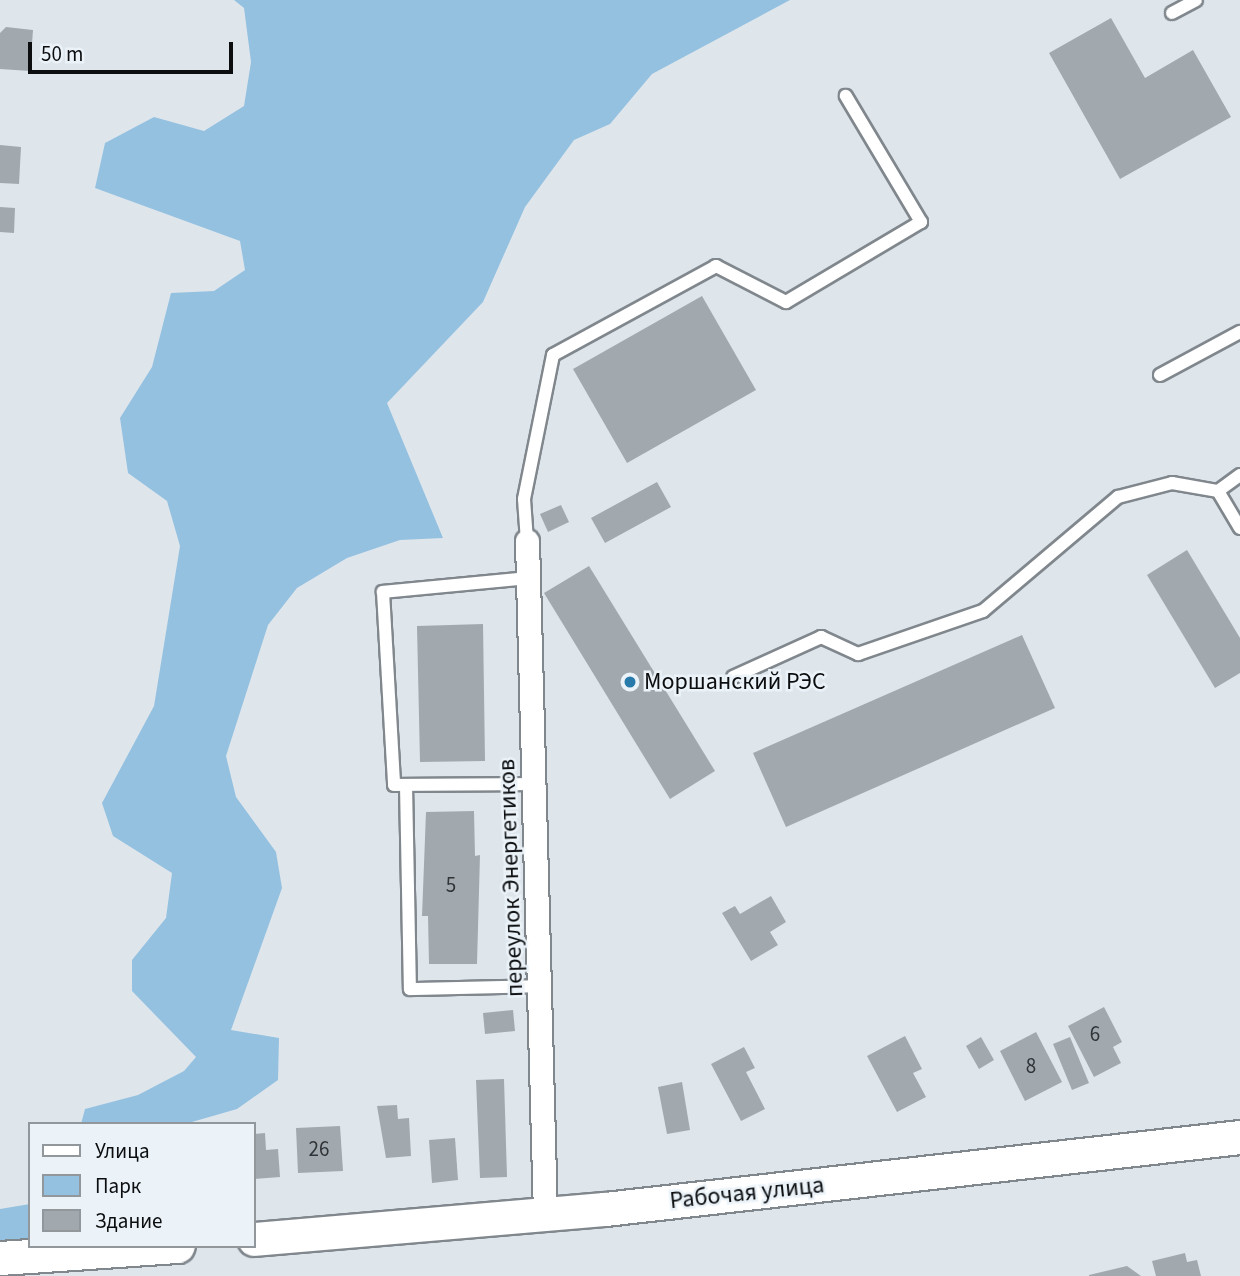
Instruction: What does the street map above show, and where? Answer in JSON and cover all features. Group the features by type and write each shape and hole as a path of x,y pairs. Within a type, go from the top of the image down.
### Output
{"street":[{"name":"переулок Энергетиков","path":"527,541 545,1213"},
{"name":"Рабочая улица","path":"256,1239 545,1213 1240,1137"},
{"path":"0,1258 148,1248"}],"lane":[{"path":"1172,13 1196,0"},
{"path":"527,541 524,499 553,355 716,266 786,302 920,222 846,96"},
{"path":"1160,375 1240,332"},
{"path":"733,677 821,637 858,654 983,611 1118,497 1172,483 1218,491 1240,475"},
{"path":"1218,491 1240,528"},
{"path":"528,578 383,592 394,785 535,784"},
{"path":"406,785 410,989 540,986"}],"green space":[{"path":"234,0 790,0 652,74 610,124 574,140 525,207 483,302 387,403 443,538 400,540 347,558 297,588 268,625 226,756 236,797 276,852 282,888 231,1030 279,1038 278,1080 237,1109 192,1122 82,1122 85,1109 138,1095 184,1071 196,1057 132,991 132,960 166,918 172,873 113,836 102,803 154,706 180,546 167,501 128,473 120,418 152,367 171,293 214,291 245,270 240,241 95,188 105,143 154,117 204,131 244,106 251,62 244,8"},
{"path":"28,1204 28,1243 0,1241 0,1209"}],"building":[{"path":"1111,18 1145,78 1193,50 1231,117 1120,179 1049,53"},
{"path":"6,27 33,30 30,71 0,69 0,33"},
{"path":"0,145 21,147 19,184 0,183"},
{"path":"0,207 15,208 14,233 0,232"},
{"path":"702,296 756,390 627,463 573,369"},
{"path":"657,482 671,507 605,543 591,518"},
{"path":"561,505 569,522 548,532 540,514"},
{"path":"1187,550 1240,638 1240,673 1215,688 1147,575"},
{"name":"Моршанский РЭС","path":"589,566 715,771 670,799 544,593"},
{"path":"483,624 485,761 420,762 417,626"},
{"path":"1022,635 1055,708 786,827 753,753"},
{"path":"474,811 475,856 480,855 477,964 429,964 428,916 422,916 426,812"},
{"path":"771,896 786,922 770,932 778,945 751,961 722,913 735,906 740,914"},
{"path":"1104,1007 1122,1042 1113,1047 1121,1063 1094,1077 1068,1026"},
{"path":"513,1010 515,1031 485,1034 483,1013"},
{"path":"1036,1032 1062,1082 1025,1101 1000,1051"},
{"path":"905,1036 922,1069 913,1073 926,1097 897,1112 867,1056"},
{"path":"981,1037 994,1060 979,1069 966,1046"},
{"path":"1070,1037 1089,1083 1072,1090 1053,1044"},
{"path":"744,1047 755,1068 746,1072 765,1109 741,1121 711,1064"},
{"path":"504,1079 507,1177 480,1178 476,1080"},
{"path":"682,1082 690,1130 667,1134 658,1087"},
{"path":"397,1105 398,1119 409,1118 411,1156 386,1158 377,1106"},
{"path":"340,1126 343,1171 298,1173 296,1128"},
{"path":"265,1133 266,1150 278,1149 280,1177 256,1179 256,1134"},
{"path":"455,1138 458,1180 432,1183 429,1140"},
{"path":"1185,1253 1187,1262 1197,1260 1201,1276 1156,1276 1152,1261"},
{"path":"1127,1266 1141,1276 1089,1276 1089,1275"}],"place":[{"name":"Моршанский РЭС","path":"630,682"}]}
